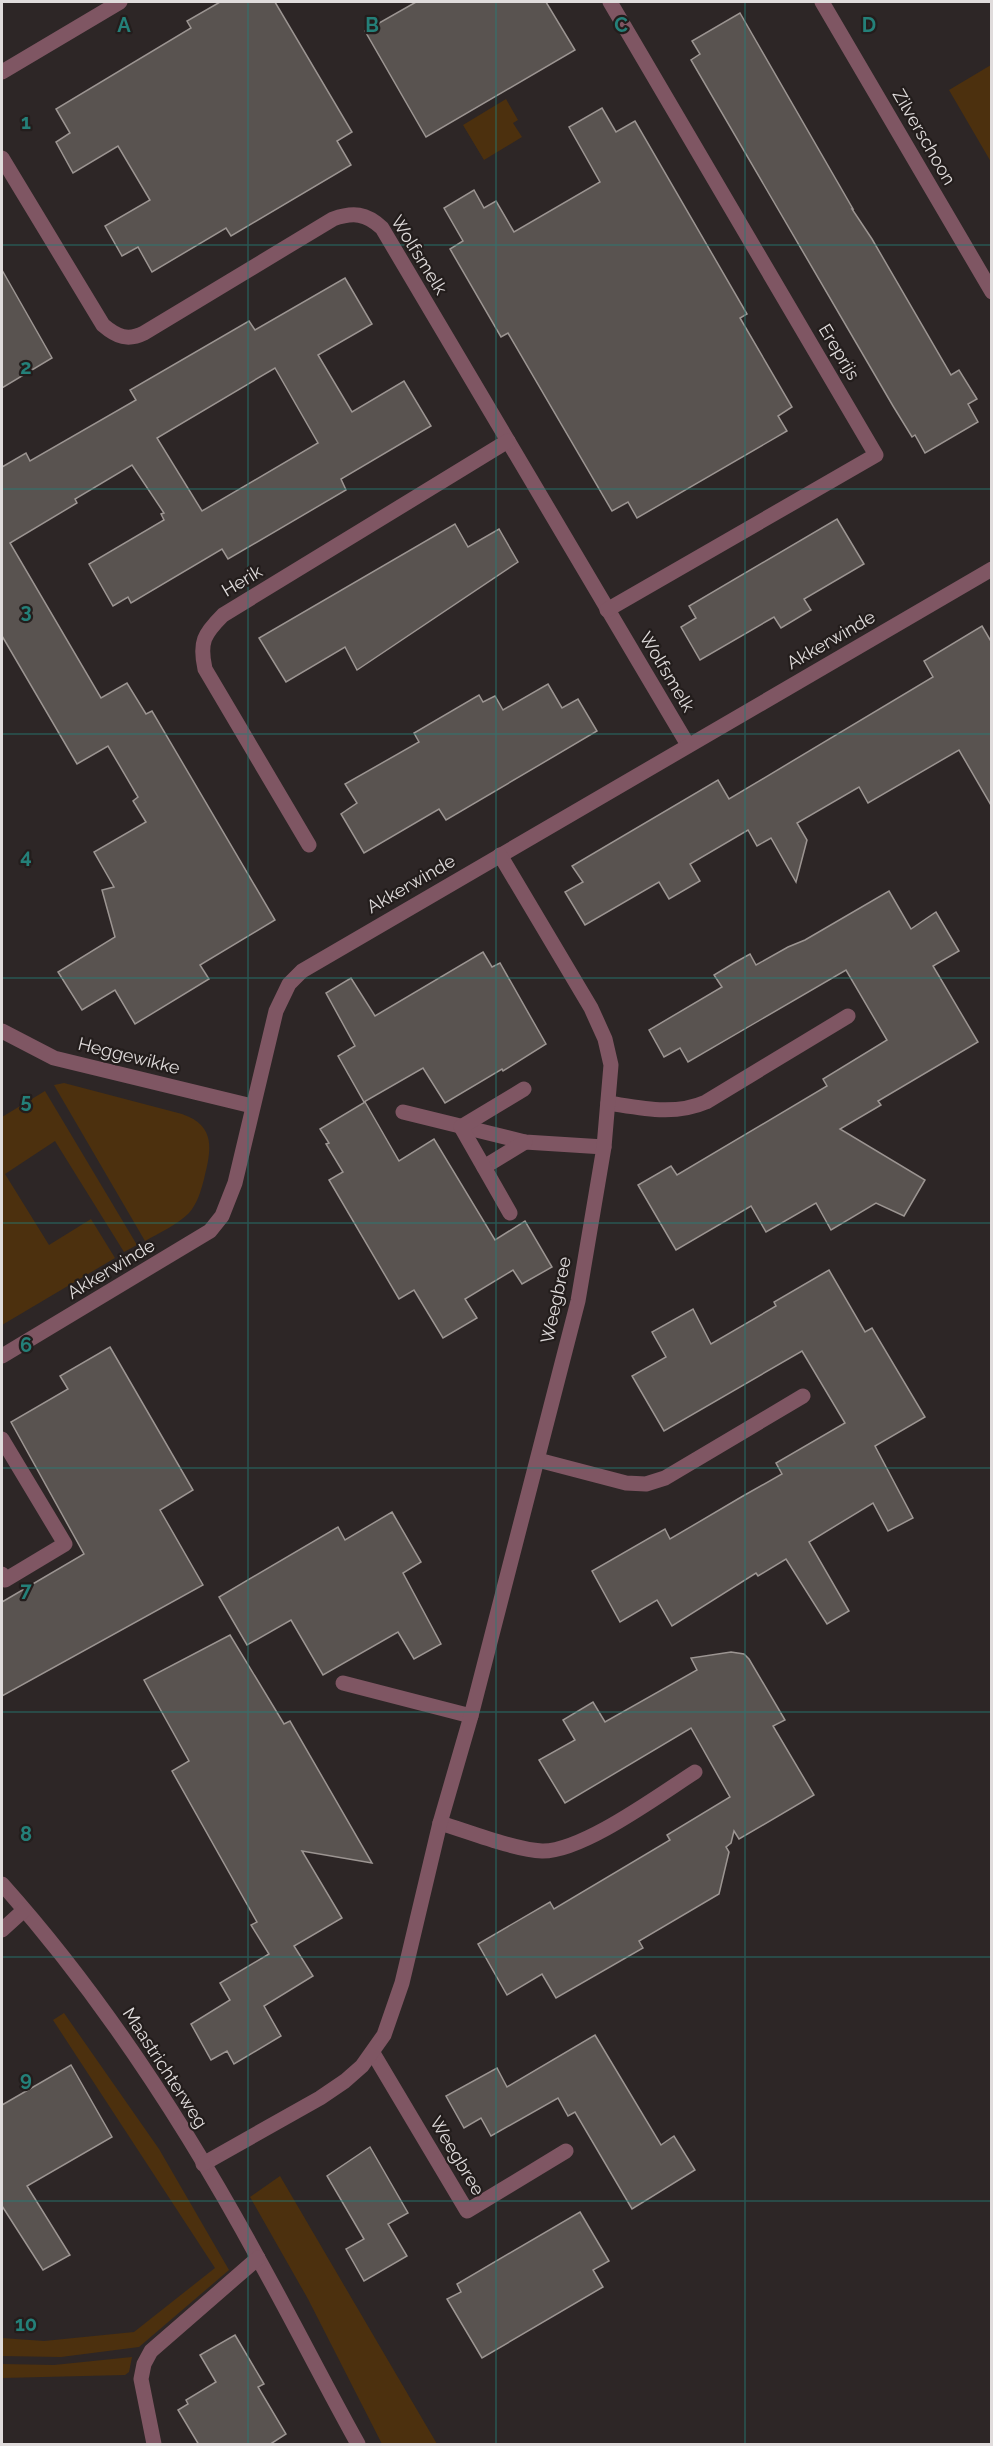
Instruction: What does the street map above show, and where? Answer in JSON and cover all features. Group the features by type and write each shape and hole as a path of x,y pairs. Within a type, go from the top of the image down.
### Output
{"street":[{"path":"2,72 102,6 120,2"},
{"name":"Ereprijs","path":"607,610 876,455 610,2"},
{"name":"Zilverschoon","path":"822,2 992,292"},
{"name":"Wolfsmelk","path":"2,158 103,325 114,335 126,338 144,333 333,219 348,214 360,214 373,219 382,228 688,745"},
{"name":"Herik","path":"309,845 205,669 201,650 207,630 223,615 508,441"},
{"name":"Akkerwinde","path":"2,1356 210,1231 222,1216 235,1183 276,1011 289,984 296,977 319,960 992,569"},
{"name":"Weegbree","path":"203,2164 320,2098 345,2081 373,2053 384,2035 395,2007 440,1823 471,1716 578,1301 604,1148 610,1065 605,1039 591,1008 500,855"},
{"path":"608,1104 659,1110 693,1108 848,1016"},
{"name":"Heggewikke","path":"2,1031 54,1058 252,1106"},
{"path":"461,1127 524,1089"},
{"path":"403,1112 525,1142 604,1148"},
{"path":"461,1127 510,1213"},
{"path":"484,1167 525,1142"},
{"path":"538,1460 626,1484 646,1484 665,1478 803,1396"},
{"path":"2,1439 65,1544 5,1580 2,1574"},
{"path":"343,1683 471,1716"},
{"path":"440,1823 523,1848 542,1851 563,1848 585,1840 695,1773"},
{"name":"Maastrichterweg","path":"2,1884 113,2023 176,2117 258,2258 358,2445"},
{"path":"2,1930 24,1910"},
{"name":"Weegbree","path":"373,2053 466,2211 566,2151"},
{"path":"154,2445 141,2379 144,2364 151,2351 258,2258"}],"shaded area":[{"path":"991,65 991,162 949,90"},
{"path":"506,99 518,120 513,123 522,137 484,160 463,125"},
{"path":"64,1083 182,1114 201,1125 209,1140 208,1159 200,1193 189,1213 145,1241 54,1085"},
{"path":"45,1091 137,1245 124,1252 55,1141 5,1174 49,1245 91,1219 115,1258 2,1325 2,1117"},
{"path":"64,2013 159,2149 229,2270 139,2347 61,2357 2,2356 2,2338 44,2341 134,2332 215,2268 53,2020"},
{"path":"280,2176 437,2444 382,2444 308,2299 250,2197"},
{"path":"132,2357 129,2372 125,2375 2,2378 2,2364 54,2365"}],"building":[{"path":"220,2 275,2 352,132 337,141 351,165 231,236 226,228 152,272 138,247 122,256 105,226 150,200 118,146 73,173 56,142 70,133 56,109 191,28 187,21"},
{"path":"416,2 546,2 575,50 426,137 365,31"},
{"path":"740,13 852,209 872,239 951,375 959,370 977,399 968,404 978,422 925,453 915,435 912,437 893,406 691,60 700,54 692,41"},
{"path":"602,108 616,132 635,121 747,314 740,318 792,407 778,416 787,431 637,518 628,502 612,511 508,333 501,337 450,249 463,241 444,208 474,190 484,208 496,201 514,232 600,182 569,127"},
{"path":"2,270 52,358 2,388"},
{"path":"345,278 372,324 318,355 352,412 404,381 431,426 341,479 346,490 228,559 222,549 131,603 128,597 113,606 89,564 164,520 161,514 164,513 132,465 75,499 77,503 10,543 101,698 127,683 146,714 152,711 275,920 200,965 209,979 135,1024 115,990 82,1010 58,972 115,937 102,890 114,887 94,852 146,822 133,801 138,797 108,746 77,764 2,636 2,467 26,453 30,461 136,400 130,390 249,321 255,330","holes":["275,368 318,443 202,511 157,438"]},
{"path":"837,519 864,564 804,599 811,610 781,628 774,617 700,660 681,627 696,618 689,606"},
{"path":"455,524 468,547 499,529 518,562 357,670 345,647 286,682 259,638"},
{"path":"982,626 992,643 992,807 959,750 868,803 859,787 797,823 807,840 796,882 771,838 757,846 748,830 690,864 700,881 669,899 659,882 585,925 565,892 583,882 572,866 718,780 729,799 933,677 924,661"},
{"path":"548,684 562,708 578,699 597,731 446,820 439,809 364,853 341,814 357,803 345,784 419,742 414,733 479,695 483,702 495,696 503,710"},
{"path":"889,891 911,929 936,912 959,951 933,966 978,1042 878,1101 881,1105 840,1129 925,1180 904,1216 876,1203 831,1230 816,1203 766,1232 751,1206 676,1250 638,1185 671,1166 677,1175 827,1086 823,1079 887,1040 846,970 688,1062 680,1048 664,1057 649,1030 722,987 714,975 734,963 750,954 756,965 805,940"},
{"path":"483,952 492,967 500,963 546,1044 445,1103 423,1068 364,1102 338,1056 355,1046 326,993 351,978 375,1016"},
{"path":"365,1102 399,1161 434,1139 495,1240 525,1221 552,1267 522,1284 513,1270 465,1299 477,1318 443,1338 414,1290 399,1299 329,1180 343,1172 320,1129"},
{"path":"829,1270 865,1332 872,1328 925,1417 875,1446 913,1518 888,1531 873,1503 809,1542 849,1611 827,1624 786,1559 758,1576 756,1573 672,1626 657,1600 620,1622 592,1571 665,1529 670,1539 782,1474 776,1463 845,1423 802,1351 664,1431 632,1376 666,1357 652,1332 693,1309 711,1344 776,1306 774,1302"},
{"path":"110,1347 193,1490 160,1510 203,1585 2,1696 2,1602 84,1554 11,1422 68,1389 60,1376"},
{"path":"392,1512 421,1562 403,1573 441,1644 414,1659 398,1632 323,1675 291,1620 247,1645 219,1597 338,1527 345,1540"},
{"path":"230,1635 284,1724 290,1721 372,1863 302,1851 342,1918 294,1946 313,1976 264,2006 281,2036 234,2064 227,2051 211,2060 191,2024 230,2000 220,1983 269,1954 251,1925 257,1922 172,1771 189,1761 144,1680"},
{"path":"731,1652 744,1654 749,1659 785,1720 773,1726 814,1795 739,1839 734,1831 731,1843 726,1847 729,1852 719,1894 639,1941 643,1948 556,1998 542,1974 507,1995 478,1944 550,1902 554,1909 670,1840 667,1835 730,1797 691,1728 565,1803 539,1760 575,1740 563,1720 593,1702 605,1722 697,1670 691,1658"},
{"path":"595,2035 661,2145 674,2136 695,2170 632,2209 575,2112 568,2116 558,2098 491,2136 481,2118 464,2128 446,2096 497,2068 507,2087"},
{"path":"71,2065 112,2137 27,2186 70,2255 43,2270 2,2206 2,2105"},
{"path":"370,2147 408,2213 388,2224 407,2256 364,2281 346,2249 364,2239 327,2176"},
{"path":"580,2212 609,2261 593,2270 603,2287 482,2358 447,2299 461,2292 457,2284"},
{"path":"235,2335 264,2384 258,2387 286,2434 269,2445 199,2445 178,2410 188,2404 186,2400 216,2382 200,2355"}]}
